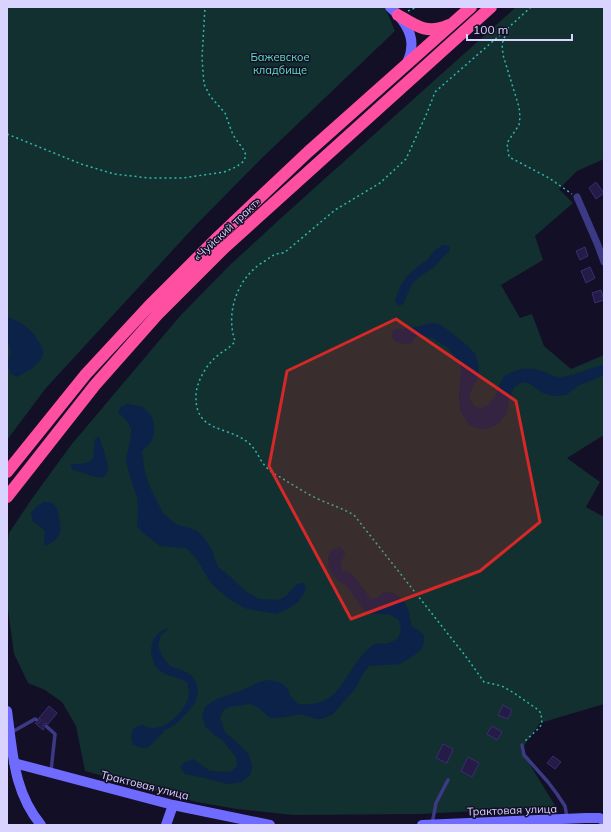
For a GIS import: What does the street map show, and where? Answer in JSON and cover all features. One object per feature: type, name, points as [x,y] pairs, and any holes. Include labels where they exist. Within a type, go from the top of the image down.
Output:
[{"type":"highway","name":"«Чуйский тракт»","points":[[7,472],[86,374],[149,306],[218,237],[303,157],[471,7]]},
{"type":"highway","name":"«Чуйский тракт»","points":[[7,497],[95,385],[157,315],[224,248],[491,7]]},
{"type":"highway","points":[[394,11],[418,27],[429,30],[441,28],[453,23]]},
{"type":"street","points":[[394,11],[408,29],[411,39],[411,50],[406,65]]},
{"type":"street","points":[[577,198],[604,262]]},
{"type":"street","points":[[7,711],[14,763],[19,785],[27,804],[41,825]]},
{"type":"street","name":"Трактовая улица","points":[[14,763],[173,805],[270,825]]},
{"type":"street","points":[[166,825],[173,805]]},
{"type":"street","name":"Трактовая улица","points":[[422,825],[593,818],[604,820]]},
{"type":"lane","points":[[10,733],[35,719],[37,720]]},
{"type":"lane","points":[[46,726],[55,734],[51,773]]},
{"type":"lane","points":[[522,745],[524,755],[548,782],[565,806],[568,819]]},
{"type":"lane","points":[[432,825],[436,803],[448,780]]},
{"type":"path","points":[[7,134],[81,164],[114,174],[149,178],[183,178],[224,172],[236,167],[244,161],[246,155],[233,136],[225,114],[210,96],[204,84],[202,58],[204,7]]},
{"type":"path","points":[[522,745],[538,730],[542,724],[541,713],[502,686],[484,682],[467,658],[354,515],[317,498],[269,470],[261,461],[256,451],[246,440],[214,427],[203,419],[197,409],[196,396],[198,385],[203,373],[215,358],[233,345],[235,341],[232,333],[234,302],[239,288],[247,276],[260,263],[278,253],[284,253],[335,210],[380,182],[406,159],[428,114],[435,92],[531,7]]},
{"type":"path","points":[[508,28],[502,44],[502,55],[520,107],[519,125],[507,143],[509,157],[549,178],[577,198]]},
{"type":"highlighted area","points":[[396,319],[516,401],[540,522],[480,571],[351,619],[269,466],[287,371]]},
{"type":"green space","name":"Бажевское кладбище","points":[[7,7],[385,7],[395,31],[262,158],[194,227],[46,388],[7,440]]},
{"type":"green space","points":[[516,7],[604,7],[604,159],[577,171],[559,189],[573,203],[535,236],[543,260],[501,285],[520,318],[532,314],[544,346],[571,369],[604,355],[604,435],[567,458],[600,482],[586,507],[604,517],[604,704],[540,723],[521,750],[556,807],[420,814],[293,815],[237,809],[196,802],[85,771],[76,726],[62,702],[45,690],[28,683],[14,654],[7,602],[7,548],[9,533],[71,445],[180,316],[230,265],[281,218]]},
{"type":"water","points":[[443,245],[449,246],[450,251],[434,267],[419,277],[412,284],[403,304],[398,306],[395,300],[401,285],[408,275],[427,260],[435,250]]},
{"type":"water","points":[[7,316],[21,323],[31,331],[43,351],[37,364],[17,377],[11,374],[8,367],[8,362],[11,355],[10,346],[7,342]]},
{"type":"water","points":[[431,323],[439,324],[448,330],[468,346],[476,355],[479,367],[478,378],[472,387],[469,398],[474,406],[479,409],[485,407],[493,400],[504,376],[514,371],[534,369],[554,376],[565,377],[604,365],[604,375],[578,386],[566,395],[553,396],[543,393],[530,384],[522,382],[514,387],[509,399],[507,413],[499,423],[491,428],[477,428],[469,425],[460,410],[459,398],[461,369],[457,359],[448,348],[434,339],[422,335],[415,337],[412,343],[405,344],[396,342],[392,337],[393,330],[413,328]]},
{"type":"water","points":[[127,404],[140,406],[145,409],[149,413],[153,422],[153,437],[150,443],[142,451],[145,472],[150,487],[163,513],[177,525],[197,531],[205,539],[212,550],[218,567],[248,593],[259,599],[278,600],[286,596],[297,584],[304,583],[306,589],[297,603],[276,614],[247,609],[232,601],[217,589],[209,580],[196,558],[186,548],[160,546],[142,532],[137,526],[137,497],[126,459],[131,429],[127,421],[118,412],[121,407]]},
{"type":"water","points":[[99,436],[107,461],[108,471],[104,477],[96,477],[73,470],[70,465],[85,463],[93,458],[95,439]]},
{"type":"water","points":[[44,502],[51,502],[56,506],[59,517],[60,532],[57,539],[44,546],[45,532],[40,526],[33,522],[31,513],[36,507]]},
{"type":"water","points":[[340,547],[345,553],[341,563],[342,571],[347,571],[353,575],[371,599],[377,598],[384,592],[394,593],[403,600],[408,609],[412,627],[424,635],[422,649],[400,664],[369,666],[355,689],[332,715],[321,719],[316,719],[301,714],[270,718],[259,708],[250,704],[229,707],[223,711],[220,717],[225,732],[249,755],[252,765],[251,774],[242,782],[227,784],[185,774],[180,767],[185,762],[193,759],[210,771],[230,772],[237,766],[236,757],[222,740],[205,726],[202,716],[205,707],[213,701],[266,680],[283,684],[288,689],[291,697],[298,704],[321,702],[330,697],[336,691],[368,649],[375,644],[389,643],[398,638],[401,630],[399,620],[391,615],[370,613],[363,609],[346,585],[340,582],[333,575],[329,568],[328,557],[331,550]]},
{"type":"water","points":[[169,628],[161,635],[158,647],[170,666],[191,675],[196,682],[198,691],[197,698],[193,706],[175,725],[165,730],[149,747],[142,748],[133,745],[131,735],[133,729],[143,725],[150,728],[157,728],[171,721],[183,709],[189,695],[187,682],[163,673],[157,668],[153,660],[151,647],[154,639],[160,632]]},
{"type":"building","points":[[596,182],[604,193],[596,199],[589,188]]},
{"type":"building","points":[[585,247],[588,256],[580,260],[576,251]]},
{"type":"building","points":[[590,267],[595,278],[586,283],[581,271]]},
{"type":"building","points":[[601,290],[604,300],[595,303],[592,293]]},
{"type":"building","points":[[503,705],[512,710],[508,719],[498,715]]},
{"type":"building","points":[[49,706],[57,713],[48,724],[43,724],[43,730],[35,723],[40,722],[39,718]]},
{"type":"building","points":[[492,726],[502,732],[497,740],[487,734]]},
{"type":"building","points":[[443,744],[453,749],[447,763],[436,758]]},
{"type":"building","points":[[553,756],[561,762],[555,769],[547,763]]},
{"type":"building","points":[[468,757],[479,763],[472,777],[461,771]]}]
